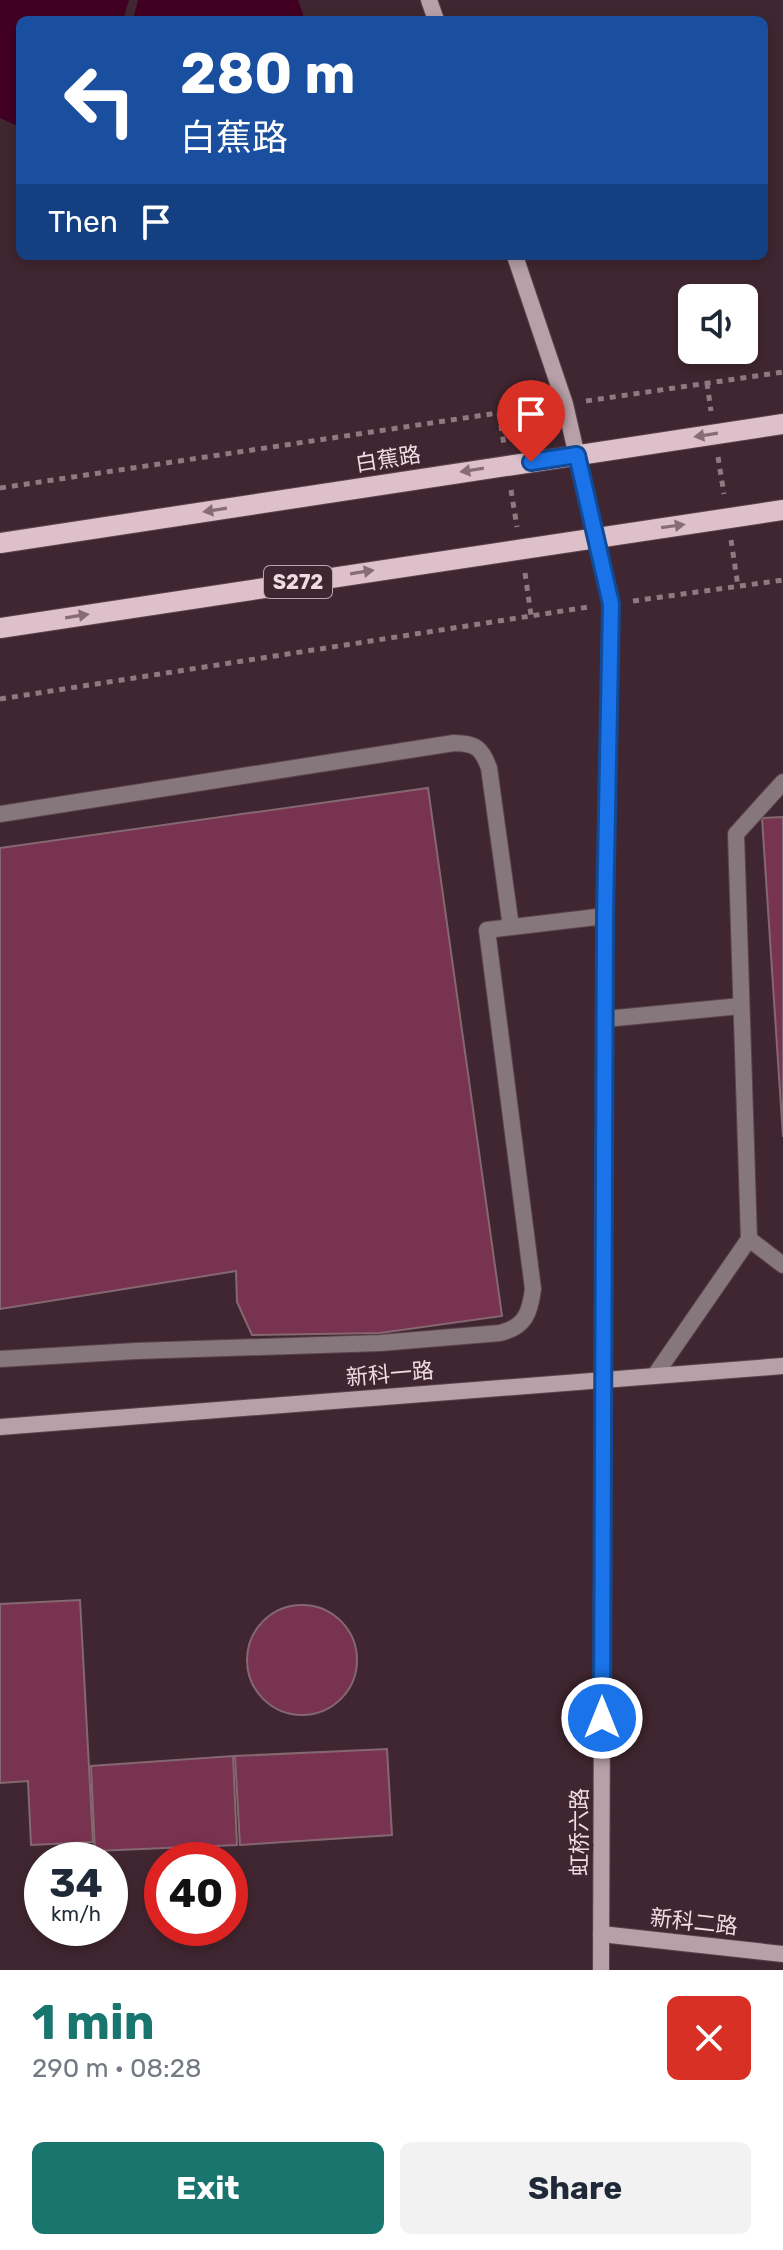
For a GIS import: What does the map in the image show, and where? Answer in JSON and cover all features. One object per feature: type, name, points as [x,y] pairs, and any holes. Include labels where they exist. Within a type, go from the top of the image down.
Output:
[{"type":"main road","name":"白蕉路","points":[[0,543],[783,424]]},
{"type":"main road","name":"S272","points":[[0,628],[783,510]]},
{"type":"street","name":"虹桥六路","points":[[516,260],[565,404],[611,604],[605,916],[601,1970]]},
{"type":"street","name":"新科一路","points":[[0,1427],[783,1366]]},
{"type":"street","name":"新科二路","points":[[601,1934],[783,1954]]},
{"type":"lane","points":[[0,814],[465,743],[485,756],[489,768],[511,927]]},
{"type":"lane","points":[[655,1375],[749,1239],[736,834],[783,782]]},
{"type":"lane","points":[[0,1359],[380,1343],[514,1330],[525,1318],[533,1289],[487,930],[605,916]]},
{"type":"lane","points":[[605,1019],[741,1006]]},
{"type":"lane","points":[[749,1239],[783,1265]]},
{"type":"path","points":[[0,488],[783,372]]},
{"type":"path","points":[[707,383],[738,586]]},
{"type":"path","points":[[499,413],[531,615]]},
{"type":"path","points":[[0,699],[531,615],[783,580]]},
{"type":"shaded area","points":[[0,0],[129,0],[124,16],[16,16],[16,125],[0,118]]},
{"type":"shaded area","points":[[138,0],[298,0],[304,16],[134,16]]},
{"type":"building","points":[[428,788],[502,1316],[380,1333],[252,1335],[237,1302],[236,1271],[0,1309],[0,848]]},
{"type":"building","points":[[783,817],[783,1137],[762,818]]},
{"type":"building","points":[[80,1600],[93,1842],[31,1842],[28,1781],[0,1783],[0,1604]]},
{"type":"building","points":[[302,1605],[323,1610],[341,1621],[352,1639],[357,1660],[352,1681],[341,1699],[323,1710],[302,1715],[281,1710],[263,1699],[252,1681],[247,1660],[252,1639],[263,1621],[281,1610]]},
{"type":"building","points":[[387,1749],[392,1835],[248,1844],[240,1842],[235,1756]]},
{"type":"building","points":[[233,1756],[237,1842],[144,1842],[144,1849],[128,1850],[128,1842],[95,1842],[91,1766]]},
{"type":"route","points":[[531,462],[577,455],[611,604],[605,916],[602,1718]]}]
